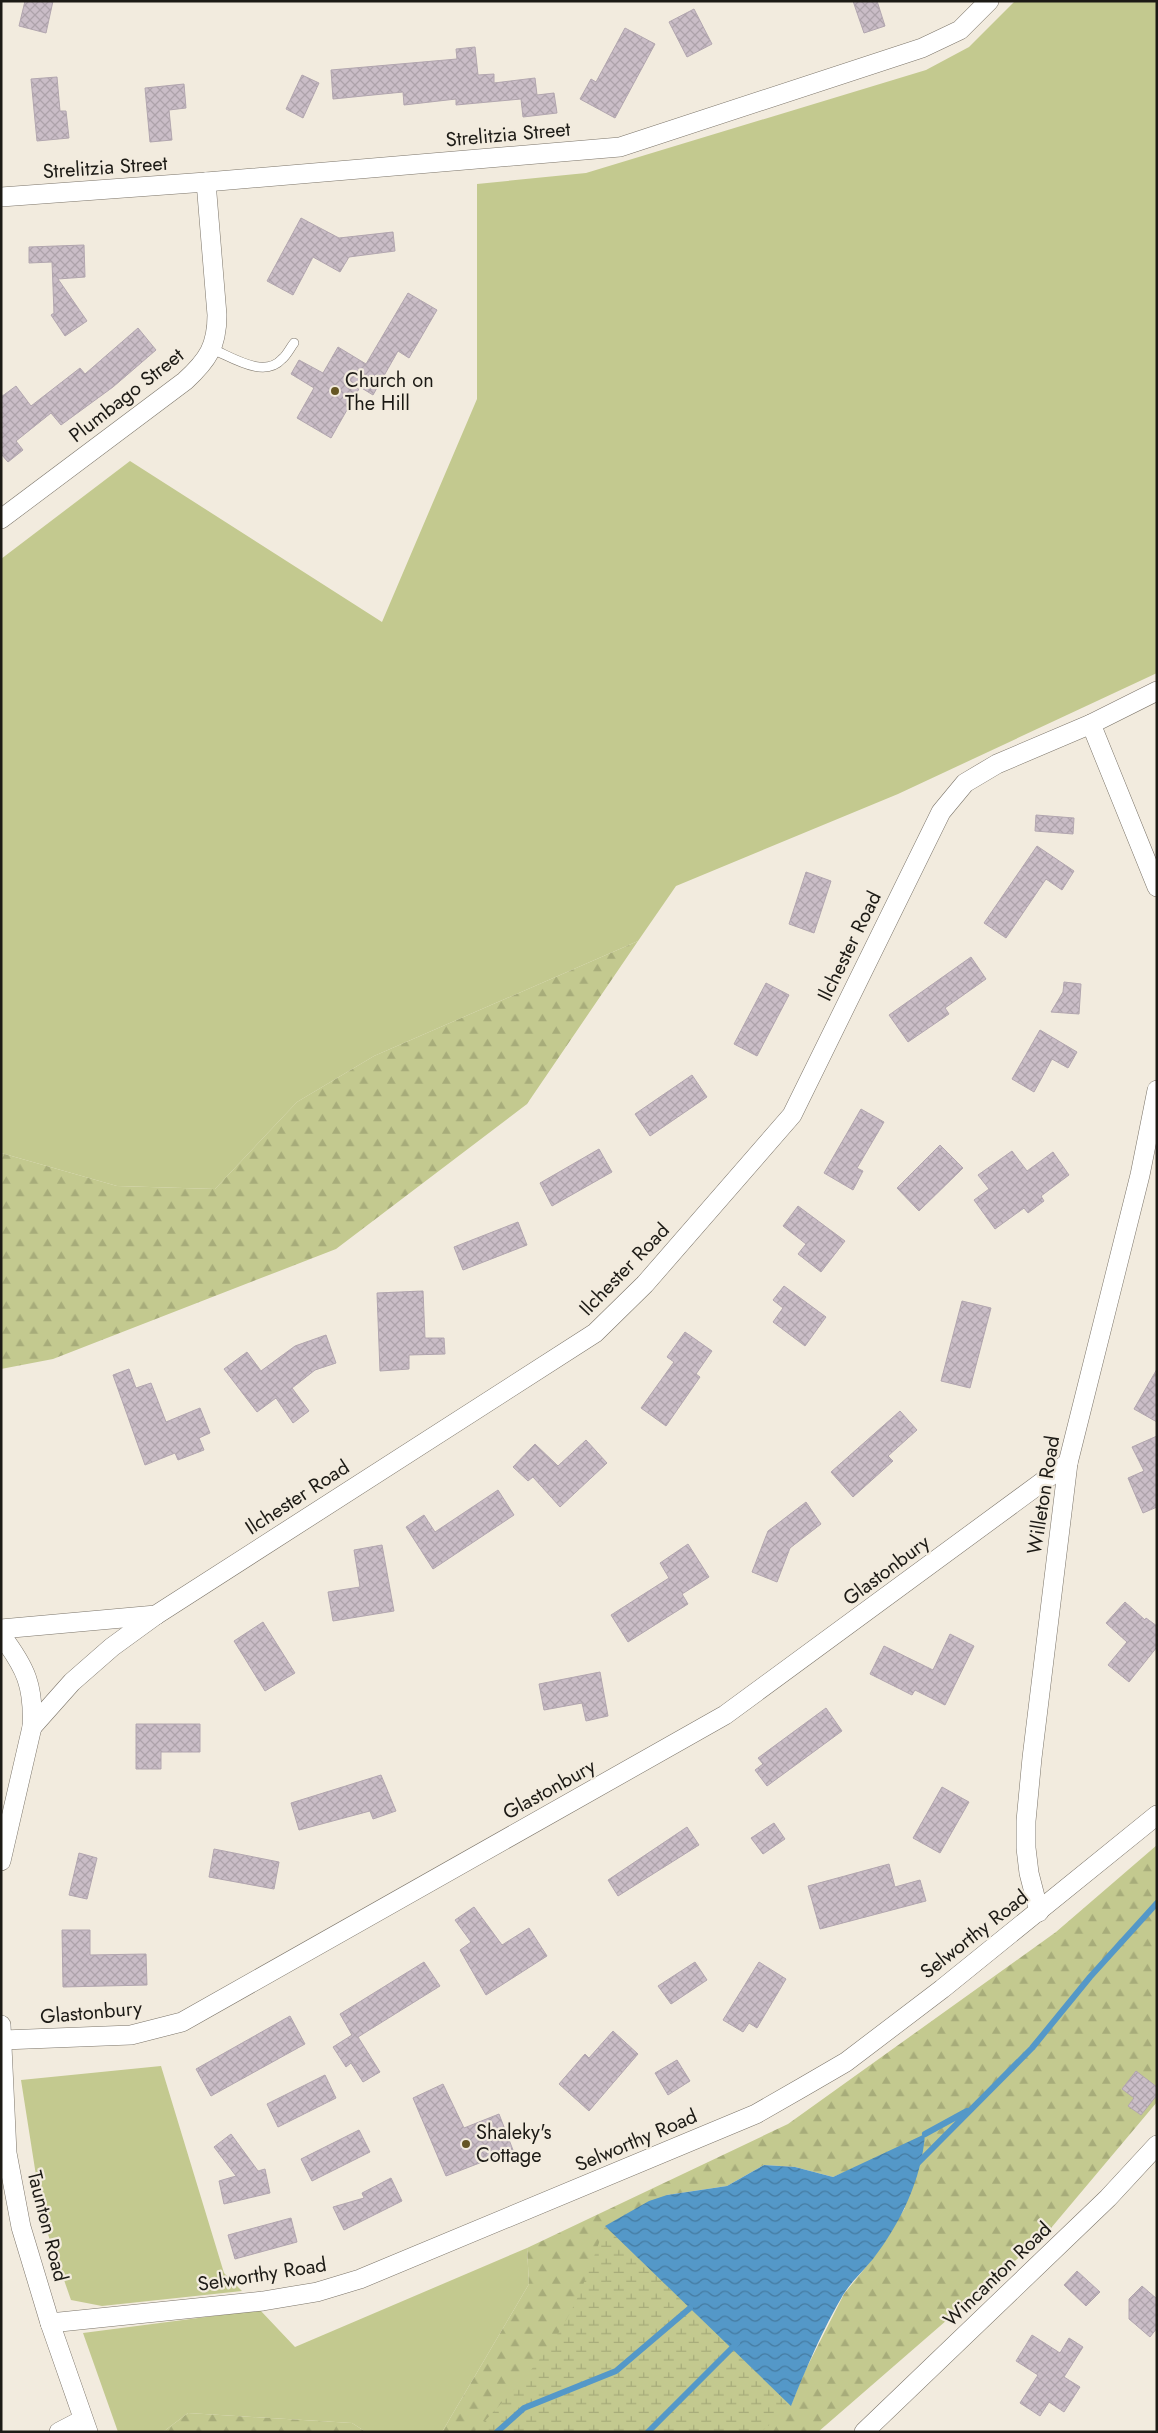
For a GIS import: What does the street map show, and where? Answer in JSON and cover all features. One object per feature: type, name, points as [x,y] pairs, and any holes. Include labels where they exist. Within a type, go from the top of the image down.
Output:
[{"type":"street","name":"Strelitzia Street","points":[[1,197],[206,182],[620,147],[922,48],[960,30],[989,1]]},
{"type":"street","name":"Plumbago Street","points":[[1,519],[185,381],[200,368],[212,349],[217,332],[217,315],[206,182]]},
{"type":"street","points":[[1157,691],[1091,724],[1157,887]]},
{"type":"street","name":"Ilchester Road","points":[[1,1629],[156,1615],[594,1333],[645,1284],[792,1115],[941,812],[965,783],[997,764],[1091,724]]},
{"type":"street","name":"Willeton Road","points":[[1039,1912],[1029,1873],[1026,1848],[1026,1821],[1068,1463],[1140,1175],[1157,1090]]},
{"type":"street","name":"Glastonbury","points":[[2,2032],[131,2035],[182,2022],[725,1715],[1068,1463]]},
{"type":"street","points":[[32,1727],[72,1682],[112,1648],[156,1615]]},
{"type":"street","points":[[1,1635],[24,1666],[31,1685],[32,1727],[1,1861]]},
{"type":"street","name":"Selworthy Road","points":[[50,2323],[263,2301],[317,2292],[378,2272],[756,2114],[846,2062],[1039,1912],[1157,1815]]},
{"type":"street","name":"Taunton Road","points":[[2,2032],[4,2154],[21,2227],[50,2323],[85,2426]]},
{"type":"street","name":"Wincanton Road","points":[[864,2432],[1153,2157]]},
{"type":"street","points":[[59,2432],[85,2426]]},
{"type":"lane","points":[[212,349],[258,368],[274,365],[282,360],[294,343]]},
{"type":"green space","points":[[1015,1],[1157,1],[1157,673],[898,794],[676,886],[638,941],[374,1056],[297,1102],[215,1189],[117,1186],[1,1153],[1,559],[130,461],[382,622],[477,399],[477,184],[586,173],[926,70],[969,47]]},
{"type":"green space","points":[[638,941],[527,1104],[336,1249],[53,1359],[1,1369],[1,1153],[117,1186],[215,1189],[297,1102],[374,1056]]},
{"type":"green space","points":[[1157,1845],[1157,2102],[1046,2234],[818,2432],[442,2432],[529,2284],[527,2248],[788,2124],[1056,1932]],"holes":[[[764,2165],[795,2167],[833,2177],[859,2166],[905,2208],[874,2257],[844,2294],[804,2373],[791,2405],[667,2195],[727,2186]]]},
{"type":"green space","points":[[161,2066],[224,2273],[242,2291],[102,2306],[71,2300],[43,2220],[21,2080]]},
{"type":"green space","points":[[605,2226],[791,2406],[761,2432],[474,2432],[531,2370],[561,2329],[580,2292]]},
{"type":"green space","points":[[527,2248],[529,2284],[442,2432],[366,2432],[352,2423],[188,2413],[163,2432],[118,2432],[83,2333],[260,2310],[295,2347]]},
{"type":"green space","points":[[188,2413],[352,2423],[366,2432],[163,2432]]},
{"type":"water","points":[[925,2134],[919,2168],[901,2216],[873,2259],[843,2295],[815,2349],[791,2406],[605,2226],[649,2201],[667,2195],[727,2186],[764,2165],[795,2167],[833,2177]]},
{"type":"building","points":[[25,1],[53,1],[46,33],[19,26]]},
{"type":"building","points":[[853,1],[877,1],[885,26],[864,33]]},
{"type":"building","points":[[694,9],[712,44],[687,57],[669,22]]},
{"type":"building","points":[[625,28],[655,44],[615,118],[580,99],[591,79],[596,82]]},
{"type":"building","points":[[475,47],[478,75],[494,74],[494,83],[535,78],[537,95],[554,93],[557,113],[523,117],[521,99],[456,105],[456,99],[404,105],[403,92],[333,99],[331,70],[457,59],[456,49]]},
{"type":"building","points":[[302,75],[319,83],[303,118],[286,109]]},
{"type":"building","points":[[57,77],[60,111],[66,111],[69,138],[37,141],[31,79]]},
{"type":"building","points":[[184,84],[186,108],[169,110],[172,140],[150,142],[145,88]]},
{"type":"building","points":[[301,218],[339,238],[393,232],[395,251],[349,257],[340,272],[313,257],[293,295],[267,281]]},
{"type":"building","points":[[84,245],[85,277],[58,279],[87,321],[65,336],[51,315],[54,313],[52,262],[29,263],[29,247]]},
{"type":"building","name":"Church on The Hill","points":[[408,293],[437,310],[409,358],[398,351],[373,395],[360,387],[331,438],[297,418],[314,388],[291,374],[299,360],[323,373],[338,347],[366,364]]},
{"type":"building","points":[[138,328],[156,350],[113,387],[61,425],[51,413],[16,441],[23,450],[8,462],[1,454],[1,397],[16,386],[31,406],[80,368],[85,374]]},
{"type":"building","points":[[1036,815],[1074,818],[1073,834],[1035,831]]},
{"type":"building","points":[[1037,846],[1074,871],[1062,890],[1046,879],[1006,938],[984,923]]},
{"type":"building","points":[[806,872],[831,881],[814,933],[789,924]]},
{"type":"building","points":[[971,957],[986,979],[945,1008],[949,1014],[908,1042],[889,1015]]},
{"type":"building","points":[[1064,982],[1081,984],[1079,1014],[1051,1012],[1063,992]]},
{"type":"building","points":[[766,983],[789,995],[757,1056],[734,1044]]},
{"type":"building","points":[[1040,1030],[1077,1052],[1068,1068],[1052,1059],[1034,1092],[1012,1079]]},
{"type":"building","points":[[692,1075],[707,1097],[650,1136],[635,1114]]},
{"type":"building","points":[[861,1109],[884,1122],[857,1168],[863,1171],[853,1190],[824,1173]]},
{"type":"building","points":[[940,1145],[963,1168],[919,1211],[897,1188]]},
{"type":"building","points":[[599,1149],[612,1172],[552,1206],[540,1183]]},
{"type":"building","points":[[1012,1151],[1027,1171],[1053,1152],[1069,1175],[1041,1196],[1044,1201],[1028,1213],[1024,1208],[995,1229],[974,1200],[989,1189],[978,1175]]},
{"type":"building","points":[[798,1206],[845,1241],[821,1272],[798,1254],[806,1244],[783,1226]]},
{"type":"building","points":[[518,1222],[527,1245],[463,1270],[454,1247]]},
{"type":"building","points":[[784,1286],[826,1317],[805,1346],[773,1322],[783,1308],[773,1300]]},
{"type":"building","points":[[423,1291],[425,1338],[444,1338],[445,1354],[409,1355],[409,1369],[380,1371],[377,1293]]},
{"type":"building","points":[[962,1301],[991,1308],[970,1388],[941,1381]]},
{"type":"building","points":[[685,1332],[712,1351],[696,1374],[700,1377],[666,1426],[641,1408],[674,1362],[667,1357]]},
{"type":"building","points":[[326,1335],[336,1363],[315,1370],[292,1388],[309,1411],[293,1423],[276,1398],[257,1412],[224,1369],[247,1352],[261,1371],[295,1346]]},
{"type":"building","points":[[129,1369],[136,1388],[151,1383],[166,1422],[200,1408],[210,1433],[199,1438],[204,1450],[178,1460],[175,1453],[145,1465],[113,1375]]},
{"type":"building","points":[[1157,1369],[1157,1422],[1134,1409]]},
{"type":"building","points":[[900,1411],[917,1430],[888,1456],[893,1461],[853,1497],[831,1472]]},
{"type":"building","points":[[1157,1436],[1157,1507],[1143,1513],[1128,1478],[1144,1471],[1132,1447]]},
{"type":"building","points":[[586,1440],[607,1463],[560,1507],[533,1477],[528,1481],[513,1467],[535,1444],[558,1466]]},
{"type":"building","points":[[498,1490],[514,1515],[433,1569],[406,1527],[424,1515],[435,1532]]},
{"type":"building","points":[[806,1502],[821,1524],[790,1548],[777,1582],[752,1572],[768,1531]]},
{"type":"building","points":[[688,1544],[709,1577],[682,1594],[688,1604],[628,1642],[611,1615],[669,1578],[660,1563]]},
{"type":"building","points":[[382,1545],[394,1611],[333,1621],[328,1592],[360,1587],[354,1550]]},
{"type":"building","points":[[1125,1602],[1145,1620],[1146,1618],[1157,1626],[1157,1647],[1129,1682],[1108,1665],[1127,1642],[1106,1623]]},
{"type":"building","points":[[263,1622],[295,1673],[265,1691],[234,1641]]},
{"type":"building","points":[[950,1634],[974,1646],[945,1705],[915,1690],[912,1695],[870,1674],[884,1646],[933,1670]]},
{"type":"building","points":[[600,1672],[608,1716],[586,1721],[582,1703],[544,1710],[539,1684]]},
{"type":"building","points":[[826,1708],[842,1731],[767,1786],[755,1770],[763,1764],[758,1758]]},
{"type":"building","points":[[136,1724],[200,1724],[200,1752],[161,1752],[161,1769],[136,1769]]},
{"type":"building","points":[[381,1775],[396,1811],[373,1819],[370,1811],[299,1830],[291,1803]]},
{"type":"building","points":[[942,1787],[969,1802],[940,1853],[913,1838]]},
{"type":"building","points":[[774,1823],[785,1839],[763,1854],[751,1838]]},
{"type":"building","points":[[687,1827],[699,1845],[618,1896],[608,1880]]},
{"type":"building","points":[[214,1849],[279,1862],[274,1889],[209,1877]]},
{"type":"building","points":[[79,1853],[97,1858],[87,1899],[69,1895]]},
{"type":"building","points":[[889,1864],[895,1887],[920,1880],[926,1901],[820,1929],[808,1886]]},
{"type":"building","points":[[474,1907],[502,1945],[529,1928],[547,1956],[486,1995],[460,1950],[471,1942],[455,1920]]},
{"type":"building","points":[[62,1930],[90,1930],[90,1955],[146,1954],[147,1985],[63,1987]]},
{"type":"building","points":[[424,1962],[440,1986],[358,2037],[380,2072],[363,2082],[351,2063],[346,2067],[333,2047],[352,2035],[340,2014]]},
{"type":"building","points":[[695,1962],[707,1980],[671,2004],[658,1986]]},
{"type":"building","points":[[759,1962],[786,1979],[757,2028],[749,2023],[743,2032],[723,2020]]},
{"type":"building","points":[[290,2016],[305,2044],[211,2096],[196,2069]]},
{"type":"building","points":[[613,2031],[638,2054],[589,2111],[559,2084],[585,2054],[589,2058]]},
{"type":"building","points":[[677,2060],[690,2081],[668,2095],[655,2073]]},
{"type":"building","points":[[1136,2071],[1157,2087],[1157,2095],[1141,2115],[1128,2106],[1134,2098],[1122,2089]]},
{"type":"building","points":[[325,2075],[336,2098],[278,2127],[267,2104]]},
{"type":"building","points":[[443,2084],[464,2128],[499,2114],[513,2150],[446,2176],[413,2098]]},
{"type":"building","points":[[359,2130],[370,2152],[312,2181],[301,2159]]},
{"type":"building","points":[[231,2134],[258,2171],[265,2169],[270,2193],[224,2204],[219,2181],[236,2176],[214,2147]]},
{"type":"building","points":[[391,2178],[402,2201],[344,2230],[333,2207],[364,2198],[362,2193]]},
{"type":"building","points":[[291,2218],[297,2242],[235,2259],[228,2235]]},
{"type":"building","points":[[1077,2271],[1100,2292],[1086,2306],[1064,2285]]},
{"type":"building","points":[[1142,2286],[1157,2299],[1157,2328],[1150,2337],[1129,2319],[1129,2299]]},
{"type":"building","points":[[1032,2335],[1060,2353],[1069,2338],[1083,2347],[1064,2377],[1080,2387],[1064,2412],[1049,2402],[1040,2416],[1020,2403],[1038,2375],[1016,2361]]},
{"type":"waterway","points":[[918,2163],[1032,2048],[1090,1977],[1157,1903]]},
{"type":"waterway","points":[[925,2134],[967,2111]]},
{"type":"waterway","points":[[497,2432],[524,2408],[616,2371],[690,2308]]},
{"type":"waterway","points":[[648,2432],[737,2343]]},
{"type":"place","name":"Church on The Hill","points":[[335,391]]},
{"type":"place","name":"Shaleky's Cottage","points":[[466,2144]]}]
